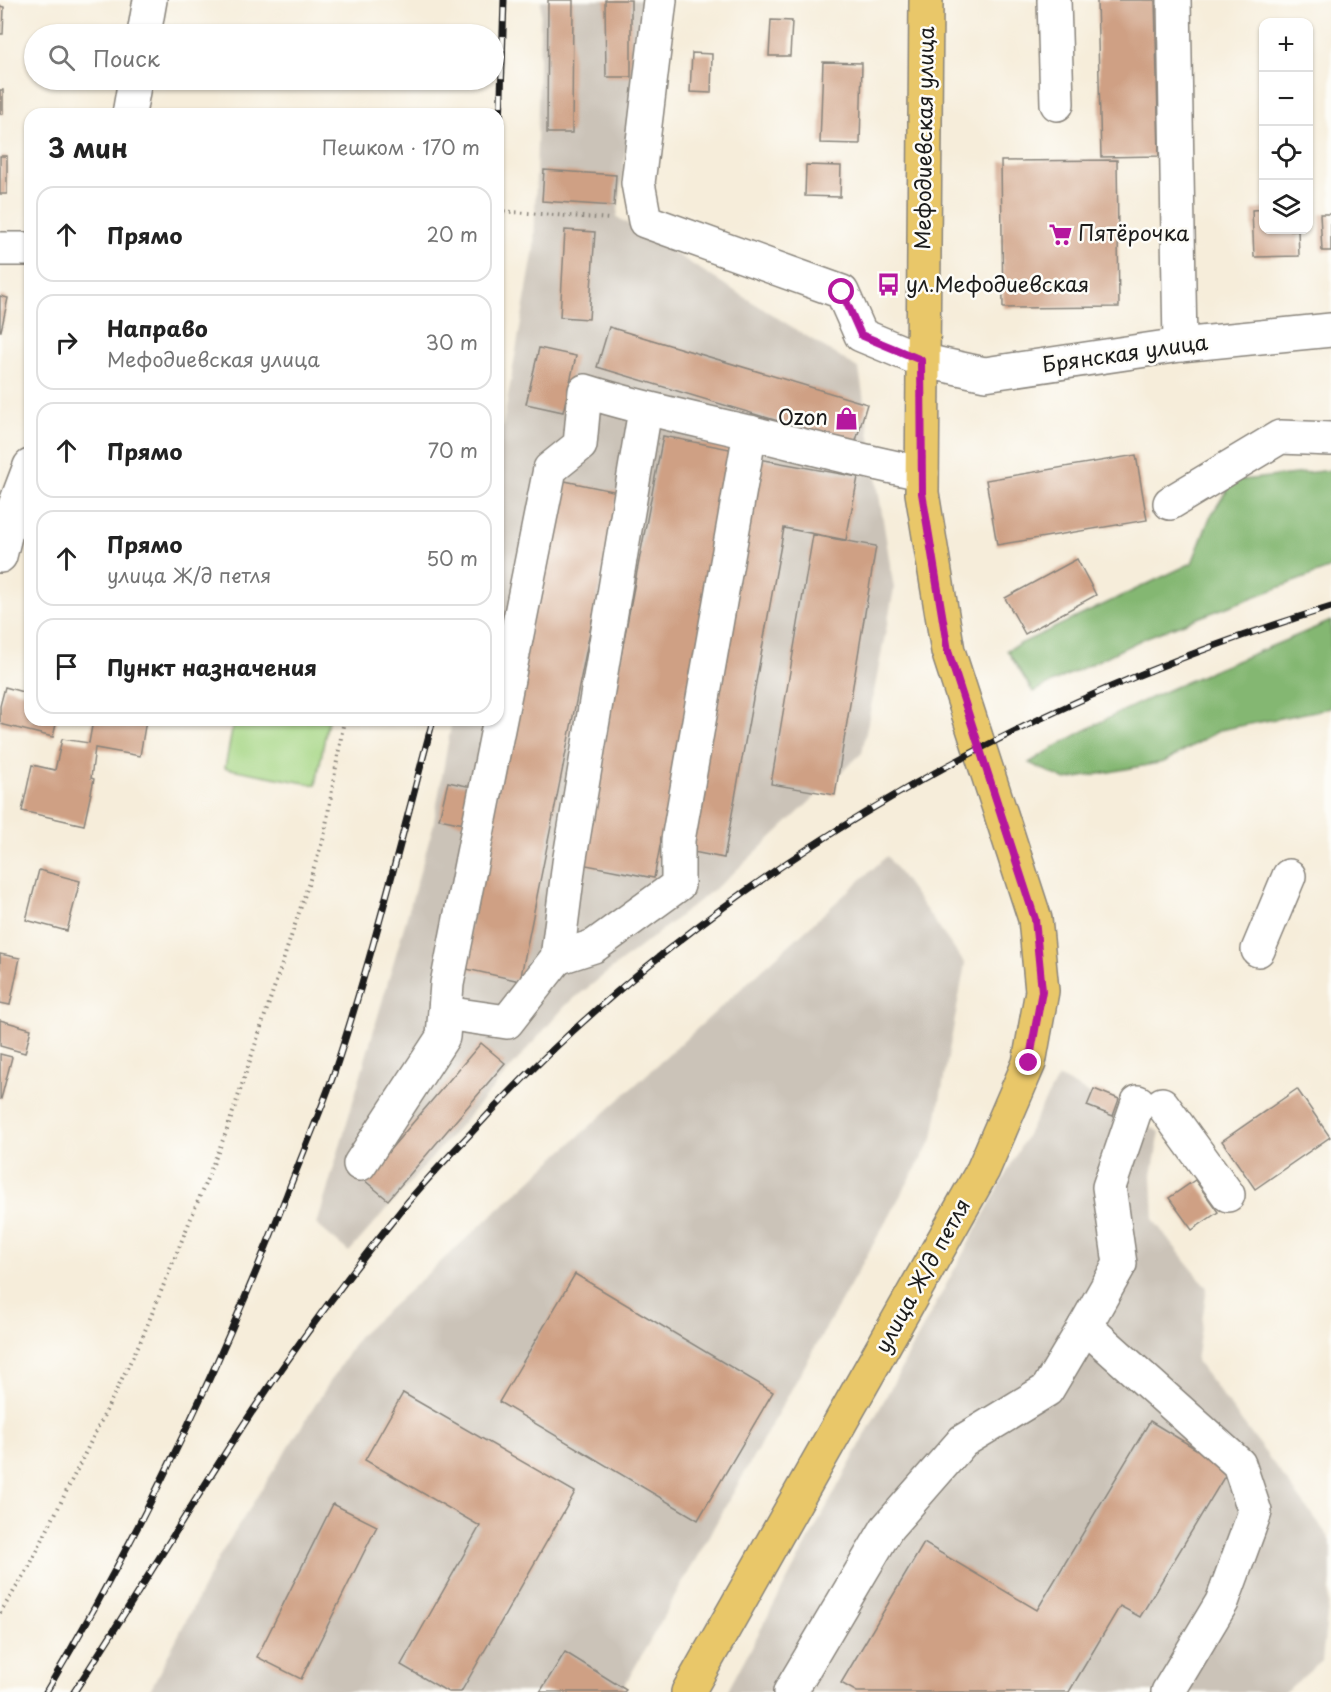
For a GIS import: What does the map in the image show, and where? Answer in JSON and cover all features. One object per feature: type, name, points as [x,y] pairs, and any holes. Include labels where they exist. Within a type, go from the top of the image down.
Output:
[{"type":"main road","name":"Мефодиевская улица","points":[[922,483],[921,360],[926,0]]},
{"type":"main road","name":"улица Ж/д петля","points":[[688,1692],[983,1170],[1029,1063],[1042,991],[1040,945],[1035,919],[948,651],[922,483]]},
{"type":"street","points":[[146,24],[150,0]]},
{"type":"street","points":[[645,221],[638,183],[660,0]]},
{"type":"street","points":[[1054,0],[1057,104]]},
{"type":"street","points":[[1174,0],[1180,345]]},
{"type":"street","points":[[130,108],[133,90]]},
{"type":"street","name":"Брянская улица","points":[[645,221],[842,292],[861,335],[921,360],[985,374],[1180,345],[1331,330]]},
{"type":"street","points":[[0,249],[24,249]]},
{"type":"street","points":[[504,699],[550,469],[580,445],[585,391],[645,410],[750,432],[848,459],[922,483]]},
{"type":"street","points":[[445,1013],[507,1022],[557,958],[568,863],[645,410]]},
{"type":"street","points":[[557,958],[594,946],[678,885],[678,840],[750,432]]},
{"type":"street","points":[[1170,503],[1280,436],[1331,439]]},
{"type":"street","points":[[0,556],[8,524],[24,482]]},
{"type":"street","points":[[360,1164],[443,1037],[447,984],[499,726]]},
{"type":"street","points":[[1258,950],[1288,876]]},
{"type":"street","points":[[790,1692],[887,1528],[963,1442],[1047,1390],[1120,1264],[1109,1187],[1150,1103],[1228,1195]]},
{"type":"street","points":[[1085,1326],[1239,1464],[1255,1512],[1222,1602],[1168,1692]]},
{"type":"path","points":[[504,210],[645,221]]},
{"type":"path","points":[[0,1613],[28,1569],[142,1338],[227,1130],[324,837],[343,726]]},
{"type":"shaded area","points":[[541,0],[647,0],[617,217],[859,369],[894,589],[862,753],[727,879],[567,1004],[349,1252],[317,1225],[433,827],[451,726],[504,726],[504,419],[534,249]]},
{"type":"shaded area","points":[[887,856],[965,964],[933,1138],[621,1692],[149,1692],[220,1555],[359,1336]]},
{"type":"shaded area","points":[[1058,1077],[1160,1132],[1152,1175],[1154,1221],[1207,1288],[1196,1361],[1331,1540],[1331,1580],[1322,1661],[1285,1692],[727,1692]]},
{"type":"green space","points":[[1331,470],[1331,568],[1147,637],[1033,692],[1007,650],[1192,563],[1210,517],[1233,481]]},
{"type":"green space","points":[[1331,621],[1331,708],[1220,730],[1164,762],[1066,780],[1029,763],[1065,741],[1139,703]]},
{"type":"green space","points":[[233,726],[327,726],[316,785],[225,768]]},
{"type":"building","points":[[548,0],[573,0],[572,133],[547,133]]},
{"type":"building","points":[[605,0],[631,0],[631,77],[606,77]]},
{"type":"building","points":[[1097,0],[1155,0],[1159,156],[1101,157]]},
{"type":"building","points":[[0,6],[4,7],[3,34],[0,34]]},
{"type":"building","points":[[771,20],[792,21],[790,56],[769,56]]},
{"type":"building","points":[[692,53],[712,54],[711,93],[690,92]]},
{"type":"building","points":[[823,62],[862,63],[860,144],[820,143]]},
{"type":"building","points":[[0,90],[3,90],[3,114],[0,114]]},
{"type":"building","points":[[0,156],[7,156],[7,194],[0,194]]},
{"type":"building","name":"Пятёрочка","points":[[1117,160],[1119,307],[1003,308],[1001,161]]},
{"type":"building","points":[[806,165],[841,166],[840,197],[805,196]]},
{"type":"building","points":[[544,170],[616,175],[614,206],[542,201]]},
{"type":"building","points":[[1259,209],[1259,234],[1298,234],[1299,256],[1254,257],[1252,210]]},
{"type":"building","points":[[1320,214],[1331,214],[1331,251],[1322,251]]},
{"type":"building","points":[[565,230],[595,232],[589,319],[560,317]]},
{"type":"building","points":[[0,296],[8,298],[1,331],[0,331]]},
{"type":"building","points":[[609,327],[867,404],[855,444],[597,367]]},
{"type":"building","points":[[539,348],[576,356],[563,412],[526,404]]},
{"type":"building","points":[[663,436],[735,450],[654,878],[581,864]]},
{"type":"building","points":[[1136,455],[1147,520],[997,545],[986,480]]},
{"type":"building","points":[[759,459],[858,477],[846,540],[784,528],[724,858],[688,851]]},
{"type":"building","points":[[560,480],[618,492],[520,981],[462,968]]},
{"type":"building","points":[[813,535],[876,546],[835,795],[771,784]]},
{"type":"building","points":[[1077,559],[1096,595],[1025,634],[1005,598]]},
{"type":"building","points":[[5,687],[24,692],[24,726],[56,726],[53,737],[0,724],[0,706]]},
{"type":"building","points":[[92,726],[145,726],[140,756],[95,748],[91,778],[94,779],[84,825],[22,811],[32,765],[55,770],[62,739],[89,743]]},
{"type":"building","points":[[448,782],[472,787],[464,824],[439,819]]},
{"type":"building","points":[[39,870],[80,881],[67,931],[26,920]]},
{"type":"building","points":[[0,954],[20,958],[10,1005],[0,1003]]},
{"type":"building","points":[[0,1020],[31,1029],[25,1053],[0,1046]]},
{"type":"building","points":[[481,1043],[505,1063],[388,1200],[364,1180]]},
{"type":"building","points":[[0,1054],[12,1057],[1,1099],[0,1099]]},
{"type":"building","points":[[1094,1089],[1119,1099],[1113,1116],[1087,1106]]},
{"type":"building","points":[[1297,1089],[1330,1137],[1255,1189],[1222,1141]]},
{"type":"building","points":[[1195,1180],[1218,1212],[1192,1230],[1169,1198]]},
{"type":"building","points":[[575,1274],[773,1392],[698,1520],[499,1402]]},
{"type":"building","points":[[403,1393],[575,1492],[461,1692],[448,1692],[401,1665],[480,1526],[365,1460]]},
{"type":"building","points":[[1150,1421],[1229,1469],[1140,1617],[1120,1606],[1069,1692],[857,1692],[841,1683],[924,1543],[1037,1610]]},
{"type":"building","points":[[333,1504],[377,1526],[301,1679],[257,1657]]},
{"type":"building","points":[[565,1652],[626,1690],[624,1692],[540,1692]]},
{"type":"railway","points":[[503,24],[504,0]]},
{"type":"railway","points":[[501,90],[501,108]]},
{"type":"railway","points":[[74,1692],[222,1457],[282,1367],[385,1230],[446,1159],[561,1042],[657,959],[758,882],[865,813],[977,750],[1092,695],[1210,647],[1331,607]]},
{"type":"railway","points":[[46,1692],[114,1571],[177,1448],[261,1259],[333,1076],[361,988],[431,726]]},
{"type":"place","name":"Пятёрочка","points":[[1060,234]]},
{"type":"place","name":"ул.Мефодиевская","points":[[888,285]]},
{"type":"place","name":"Ozon","points":[[846,418]]},
{"type":"route","points":[[842,292],[861,335],[921,360],[922,493],[948,651],[1035,919],[1040,945],[1042,991],[1029,1063]]}]
